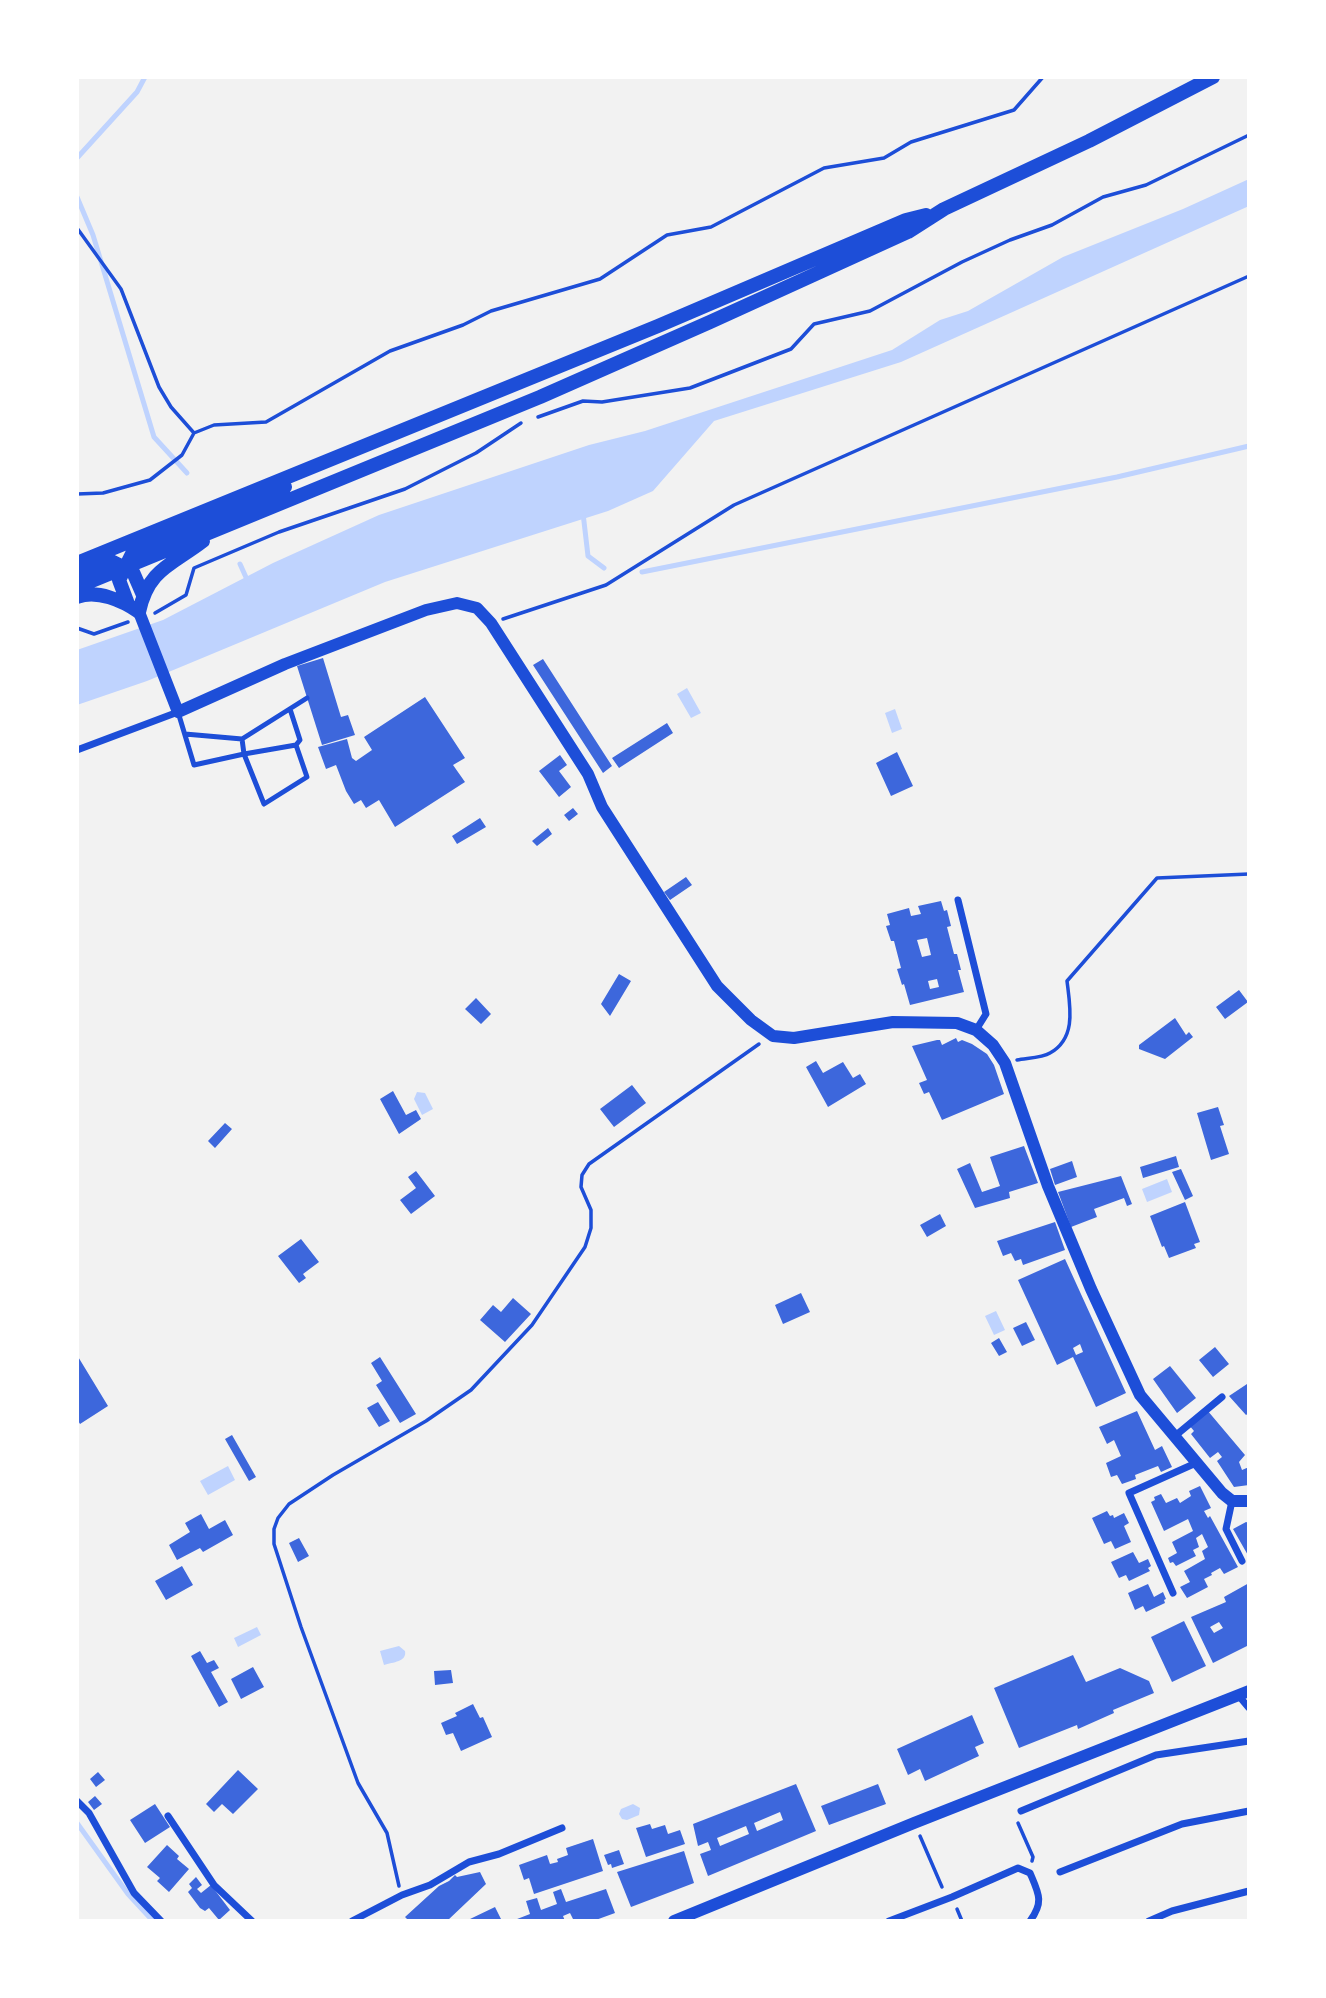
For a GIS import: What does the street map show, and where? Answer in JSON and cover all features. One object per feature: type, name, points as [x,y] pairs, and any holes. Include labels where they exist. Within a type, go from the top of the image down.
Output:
[{"type":"main road","points":[[77,587],[540,397],[698,327],[908,232],[944,209],[1089,141],[1213,77]]},
{"type":"main road","points":[[77,563],[658,326],[906,220],[944,209]]},
{"type":"main road","points":[[136,613],[119,580],[133,552],[283,488],[314,465]]},
{"type":"main road","points":[[136,613],[156,574],[219,529]]},
{"type":"main road","points":[[77,573],[109,560],[134,572],[143,595]]},
{"type":"main road","points":[[77,597],[97,594],[136,613]]},
{"type":"street","points":[[77,750],[178,712],[426,610],[457,603],[477,608],[491,623],[587,774],[602,807],[716,986],[751,1020],[773,1036],[794,1038],[893,1022],[957,1023],[976,1030],[993,1045],[1005,1063],[1048,1186],[1091,1289],[1140,1395],[1196,1463],[1232,1501],[1249,1501]]},
{"type":"street","points":[[136,613],[178,712]]},
{"type":"street","points":[[958,900],[986,1014],[976,1030]]},
{"type":"street","points":[[1175,1436],[1222,1397]]},
{"type":"street","points":[[1173,1593],[1129,1493],[1196,1463]]},
{"type":"street","points":[[1232,1501],[1226,1529],[1242,1561]]},
{"type":"street","points":[[674,1921],[1243,1693],[1249,1708]]},
{"type":"street","points":[[1018,1814],[1156,1755],[1249,1741]]},
{"type":"street","points":[[77,1801],[89,1813],[134,1893],[161,1921]]},
{"type":"street","points":[[1060,1872],[1182,1824],[1249,1811]]},
{"type":"street","points":[[168,1816],[214,1885],[252,1921]]},
{"type":"street","points":[[352,1921],[402,1895],[430,1885],[469,1862],[499,1854],[562,1828]]},
{"type":"street","points":[[889,1921],[1018,1868],[1030,1873],[1038,1892],[1039,1908],[1030,1921]]},
{"type":"street","points":[[1149,1921],[1172,1911],[1249,1891]]},
{"type":"lane","points":[[185,734],[242,739],[307,698]]},
{"type":"lane","points":[[178,712],[194,765],[296,745],[300,740],[290,709]]},
{"type":"lane","points":[[242,739],[244,754],[264,804],[307,777],[296,745]]},
{"type":"path","points":[[77,494],[103,493],[150,480],[182,454],[194,433],[214,425],[266,422],[390,351],[491,312],[600,279],[667,235],[711,227],[824,168],[884,158],[911,142],[1014,110],[1043,77]]},
{"type":"path","points":[[535,418],[583,401],[602,402],[690,388],[792,349],[814,324],[870,311],[962,262],[1052,225],[1103,197],[1146,185],[1249,135]]},
{"type":"path","points":[[77,228],[121,289],[159,387],[171,407],[194,433]]},
{"type":"path","points":[[491,623],[606,585],[734,505],[1249,276]]},
{"type":"path","points":[[77,628],[94,634],[136,613],[159,612],[186,595],[194,568],[279,533],[405,489],[476,453],[525,421]]},
{"type":"path","points":[[1005,1063],[1049,1054],[1063,1043],[1071,1020],[1067,981],[1157,878],[1249,874]]},
{"type":"path","points":[[402,1895],[387,1833],[358,1783],[301,1627],[274,1544],[274,1529],[278,1518],[289,1504],[311,1489],[426,1421],[471,1390],[532,1325],[586,1247],[591,1228],[591,1210],[581,1187],[582,1175],[589,1164],[773,1036]]},
{"type":"path","points":[[1018,1814],[1033,1857]]},
{"type":"path","points":[[914,1823],[947,1899]]},
{"type":"water","points":[[1249,179],[1249,206],[901,362],[714,421],[653,491],[608,511],[385,582],[147,681],[77,705],[77,650],[163,620],[273,563],[379,515],[589,445],[645,431],[892,350],[940,320],[968,311],[1063,257],[1183,209]]},
{"type":"water","points":[[687,688],[701,713],[691,718],[677,694]]},
{"type":"water","points":[[895,709],[902,729],[892,733],[885,713]]},
{"type":"water","points":[[417,1092],[425,1093],[433,1109],[422,1115],[414,1099]]},
{"type":"water","points":[[1167,1179],[1172,1192],[1147,1202],[1142,1189]]},
{"type":"water","points":[[996,1311],[1005,1330],[994,1335],[985,1316]]},
{"type":"water","points":[[228,1466],[235,1480],[208,1495],[200,1481]]},
{"type":"water","points":[[257,1627],[261,1635],[238,1647],[234,1638]]},
{"type":"water","points":[[399,1646],[405,1651],[404,1657],[384,1665],[380,1651]]},
{"type":"water","points":[[633,1804],[640,1808],[639,1815],[627,1820],[622,1819],[619,1814],[621,1809]]},
{"type":"building","points":[[323,658],[341,717],[348,715],[355,735],[322,745],[297,666]]},
{"type":"building","points":[[543,659],[612,766],[603,773],[533,665]]},
{"type":"building","points":[[425,697],[465,758],[453,765],[465,782],[395,827],[379,800],[366,808],[361,800],[354,804],[336,765],[326,769],[318,747],[347,739],[352,758],[356,761],[372,750],[364,737]]},
{"type":"building","points":[[667,723],[673,733],[619,768],[612,758]]},
{"type":"building","points":[[897,752],[913,786],[891,796],[876,763]]},
{"type":"building","points":[[560,755],[567,765],[559,771],[571,787],[559,797],[539,771]]},
{"type":"building","points":[[573,808],[578,814],[569,821],[564,815]]},
{"type":"building","points":[[480,818],[486,827],[457,844],[452,836]]},
{"type":"building","points":[[548,828],[552,834],[537,846],[532,841]]},
{"type":"building","points":[[686,877],[692,885],[670,900],[664,892]]},
{"type":"building","points":[[941,901],[944,911],[947,910],[951,926],[947,927],[954,954],[957,954],[964,992],[910,1005],[897,969],[901,968],[894,941],[891,941],[886,926],[890,925],[887,914],[909,908],[911,916],[921,914],[918,906]],"holes":[[[927,938],[931,955],[922,957],[917,940]],[[937,979],[939,987],[930,989],[928,981]]]},
{"type":"building","points":[[619,974],[631,981],[610,1016],[601,1004]]},
{"type":"building","points":[[1239,990],[1248,1002],[1225,1019],[1216,1007]]},
{"type":"building","points":[[476,998],[491,1014],[481,1024],[465,1009]]},
{"type":"building","points":[[1175,1018],[1186,1035],[1189,1032],[1193,1037],[1165,1059],[1139,1049],[1139,1045]]},
{"type":"building","points":[[956,1038],[958,1042],[962,1040],[972,1044],[987,1054],[994,1065],[1004,1094],[942,1120],[929,1092],[924,1094],[919,1083],[927,1080],[912,1046],[937,1040],[940,1040],[942,1045]]},
{"type":"building","points":[[816,1061],[823,1073],[843,1062],[853,1078],[860,1074],[866,1084],[828,1107],[806,1067]]},
{"type":"building","points":[[632,1085],[646,1103],[614,1127],[600,1109]]},
{"type":"building","points":[[393,1091],[406,1115],[416,1110],[421,1119],[399,1134],[380,1099]]},
{"type":"building","points":[[1218,1107],[1224,1125],[1220,1126],[1229,1154],[1211,1160],[1197,1113]]},
{"type":"building","points":[[225,1123],[232,1129],[215,1148],[208,1141]]},
{"type":"building","points":[[1024,1146],[1038,1183],[1009,1192],[1010,1198],[975,1208],[957,1169],[970,1163],[982,1192],[1000,1186],[990,1157]]},
{"type":"building","points":[[1176,1156],[1179,1167],[1143,1178],[1140,1167]]},
{"type":"building","points":[[1072,1161],[1077,1177],[1055,1185],[1050,1169]]},
{"type":"building","points":[[1181,1169],[1193,1196],[1185,1200],[1172,1172]]},
{"type":"building","points":[[416,1171],[435,1196],[411,1214],[400,1200],[416,1188],[408,1177]]},
{"type":"building","points":[[1121,1176],[1132,1204],[1127,1206],[1124,1198],[1094,1209],[1097,1217],[1071,1227],[1058,1192]]},
{"type":"building","points":[[1185,1202],[1200,1242],[1194,1244],[1196,1248],[1169,1258],[1150,1216]]},
{"type":"building","points":[[940,1214],[946,1226],[927,1237],[920,1225]]},
{"type":"building","points":[[1055,1222],[1065,1250],[1023,1265],[1021,1259],[1015,1261],[1011,1253],[1003,1256],[997,1241]]},
{"type":"building","points":[[301,1239],[319,1262],[303,1274],[306,1278],[299,1283],[278,1256]]},
{"type":"building","points":[[1065,1259],[1126,1393],[1096,1407],[1073,1357],[1057,1365],[1018,1280]],"holes":[[[1080,1344],[1083,1352],[1076,1355],[1073,1348]]]},
{"type":"building","points":[[801,1293],[810,1312],[783,1324],[775,1305]]},
{"type":"building","points":[[513,1298],[531,1314],[505,1342],[480,1320],[493,1305],[501,1312]]},
{"type":"building","points":[[1026,1322],[1035,1340],[1022,1346],[1013,1328]]},
{"type":"building","points":[[999,1338],[1007,1352],[999,1356],[991,1343]]},
{"type":"building","points":[[1215,1347],[1229,1364],[1213,1377],[1199,1360]]},
{"type":"building","points":[[77,1355],[108,1406],[80,1424],[77,1419]]},
{"type":"building","points":[[380,1357],[416,1414],[400,1423],[376,1385],[382,1381],[371,1363]]},
{"type":"building","points":[[1170,1366],[1196,1398],[1177,1413],[1153,1379]]},
{"type":"building","points":[[1247,1384],[1249,1413],[1246,1415],[1229,1396]]},
{"type":"building","points":[[378,1402],[390,1421],[379,1427],[367,1408]]},
{"type":"building","points":[[1207,1410],[1245,1455],[1239,1462],[1242,1470],[1249,1467],[1249,1485],[1234,1487],[1217,1461],[1222,1457],[1218,1452],[1210,1458],[1191,1434],[1194,1431],[1189,1425]]},
{"type":"building","points":[[1137,1411],[1155,1450],[1162,1446],[1172,1467],[1161,1472],[1158,1466],[1135,1475],[1136,1479],[1122,1484],[1117,1475],[1111,1477],[1106,1463],[1121,1456],[1114,1440],[1107,1444],[1099,1427]]},
{"type":"building","points":[[232,1435],[256,1477],[249,1481],[225,1439]]},
{"type":"building","points":[[1200,1486],[1211,1508],[1204,1511],[1208,1518],[1210,1516],[1238,1567],[1224,1574],[1220,1568],[1211,1573],[1212,1575],[1204,1579],[1208,1587],[1187,1598],[1180,1587],[1190,1582],[1184,1571],[1205,1559],[1202,1551],[1208,1547],[1202,1534],[1196,1538],[1199,1547],[1193,1550],[1196,1556],[1176,1566],[1173,1562],[1170,1563],[1168,1558],[1177,1553],[1172,1542],[1193,1531],[1188,1519],[1164,1531],[1151,1502],[1161,1494],[1166,1503],[1177,1498],[1180,1503],[1191,1496],[1189,1491]]},
{"type":"building","points":[[1107,1511],[1114,1518],[1124,1513],[1129,1523],[1124,1526],[1131,1542],[1115,1549],[1111,1541],[1104,1544],[1092,1518]]},
{"type":"building","points":[[201,1514],[209,1529],[225,1520],[233,1535],[203,1552],[200,1548],[177,1560],[169,1545],[190,1532],[185,1523]]},
{"type":"building","points":[[1249,1523],[1249,1557],[1233,1529]]},
{"type":"building","points":[[299,1538],[309,1556],[298,1562],[289,1543]]},
{"type":"building","points":[[1133,1552],[1139,1563],[1148,1559],[1150,1571],[1129,1581],[1126,1575],[1119,1578],[1111,1562]]},
{"type":"building","points":[[182,1566],[193,1585],[166,1600],[155,1581]]},
{"type":"building","points":[[1249,1583],[1249,1645],[1213,1663],[1191,1617],[1226,1602],[1224,1597]],"holes":[[[1219,1622],[1223,1628],[1214,1633],[1210,1627]]]},
{"type":"building","points":[[1148,1584],[1154,1597],[1163,1592],[1165,1603],[1146,1612],[1143,1606],[1135,1610],[1128,1593]]},
{"type":"building","points":[[1184,1621],[1206,1666],[1172,1682],[1151,1637]]},
{"type":"building","points":[[200,1651],[207,1663],[214,1660],[219,1668],[211,1672],[228,1702],[219,1707],[191,1656]]},
{"type":"building","points":[[1073,1655],[1086,1682],[1120,1668],[1149,1681],[1154,1693],[1113,1710],[1114,1713],[1078,1729],[1077,1725],[1019,1748],[994,1688]]},
{"type":"building","points":[[253,1667],[264,1687],[241,1699],[231,1679]]},
{"type":"building","points":[[451,1670],[453,1683],[435,1685],[434,1671]]},
{"type":"building","points":[[473,1704],[480,1718],[483,1717],[492,1737],[461,1751],[453,1733],[446,1735],[441,1723],[457,1716],[455,1713]]},
{"type":"building","points":[[972,1715],[984,1743],[975,1747],[979,1756],[925,1781],[920,1769],[908,1775],[897,1749]]},
{"type":"building","points":[[238,1770],[258,1789],[233,1814],[222,1804],[214,1812],[206,1804]]},
{"type":"building","points":[[98,1772],[105,1780],[96,1787],[90,1779]]},
{"type":"building","points":[[796,1784],[816,1831],[708,1876],[700,1854],[711,1850],[708,1842],[698,1846],[693,1824]],"holes":[[[780,1812],[783,1820],[757,1831],[754,1823]],[[746,1826],[749,1834],[720,1846],[717,1838]]]},
{"type":"building","points":[[878,1784],[886,1804],[829,1825],[821,1806]]},
{"type":"building","points":[[95,1796],[102,1804],[94,1810],[88,1802]]},
{"type":"building","points":[[155,1804],[170,1827],[145,1843],[130,1820]]},
{"type":"building","points":[[650,1824],[652,1829],[665,1825],[668,1834],[680,1830],[685,1844],[646,1857],[636,1828]]},
{"type":"building","points":[[593,1839],[603,1871],[534,1894],[529,1878],[524,1880],[519,1865],[547,1855],[550,1864],[558,1862],[557,1859],[568,1855],[566,1848]]},
{"type":"building","points":[[167,1845],[189,1869],[169,1892],[157,1881],[160,1878],[147,1867]]},
{"type":"building","points":[[619,1850],[624,1864],[612,1868],[604,1855]]},
{"type":"building","points":[[684,1851],[694,1883],[631,1907],[617,1872]]},
{"type":"building","points":[[480,1872],[486,1884],[447,1921],[409,1921],[405,1917],[455,1875],[457,1877]]},
{"type":"building","points":[[196,1877],[202,1885],[197,1889],[201,1893],[211,1885],[230,1910],[219,1920],[209,1908],[205,1911],[200,1908],[188,1892],[192,1888],[189,1884]]},
{"type":"building","points":[[561,1889],[566,1902],[606,1889],[615,1913],[593,1921],[574,1921],[570,1913],[563,1916],[565,1921],[512,1921],[530,1914],[526,1901],[537,1898],[541,1910],[557,1904],[553,1892]]},
{"type":"building","points":[[495,1907],[502,1921],[467,1921],[470,1919]]},
{"type":"waterway","points":[[77,158],[137,92],[145,77]]},
{"type":"waterway","points":[[77,197],[93,235],[154,437],[187,473]]},
{"type":"waterway","points":[[642,572],[1117,477],[1249,446]]},
{"type":"waterway","points":[[583,513],[588,556],[604,568]]},
{"type":"waterway","points":[[240,564],[249,584]]},
{"type":"waterway","points":[[77,1823],[128,1894],[153,1921]]}]
